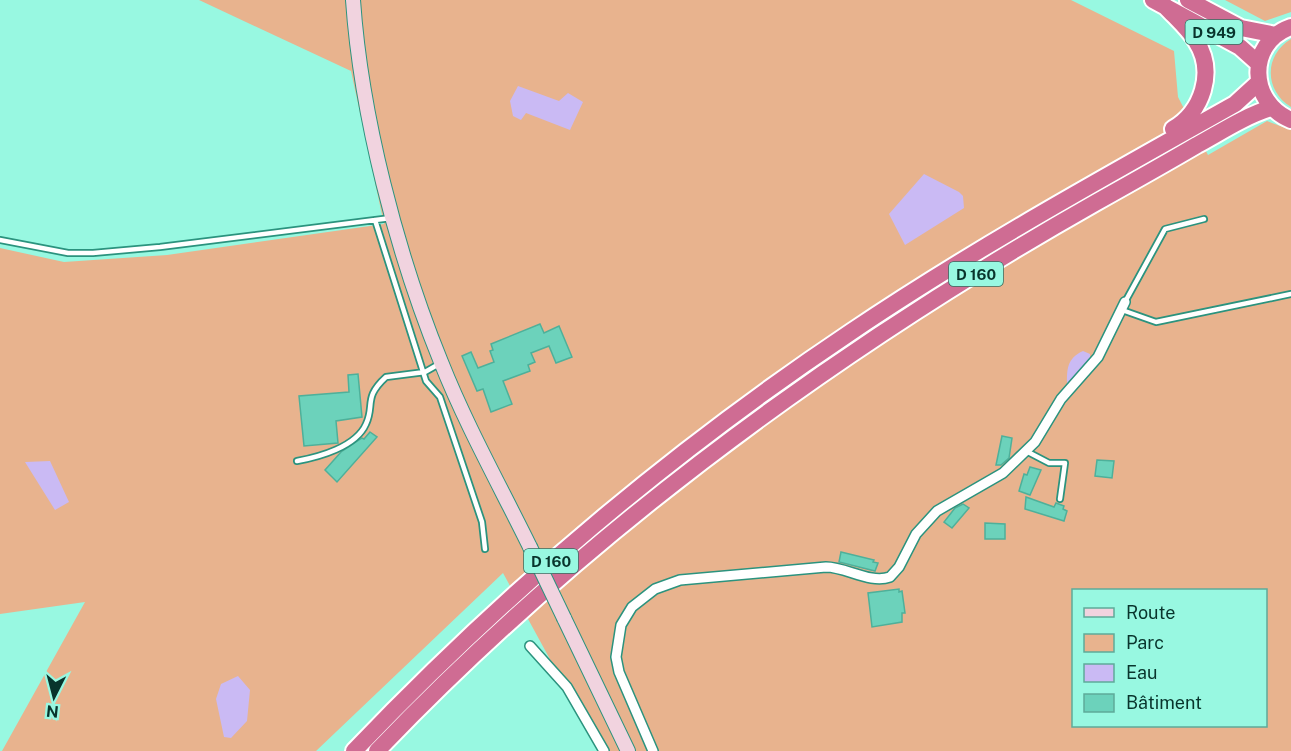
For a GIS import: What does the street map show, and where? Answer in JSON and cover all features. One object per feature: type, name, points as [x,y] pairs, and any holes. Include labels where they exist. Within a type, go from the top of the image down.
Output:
[{"type":"highway","name":"D 949","points":[[1188,0],[1241,28],[1276,35]]},
{"type":"highway","name":"D 949","points":[[1159,3],[1240,47],[1258,63]]},
{"type":"highway","points":[[1114,173],[1188,119],[1202,95],[1205,71],[1202,52],[1192,35],[1159,3]]},
{"type":"highway","points":[[1291,27],[1276,35],[1268,43],[1258,63],[1258,82],[1271,108],[1291,120]]},
{"type":"highway","name":"D 160","points":[[354,751],[437,667],[533,577],[697,442],[766,391],[903,297],[981,249],[1235,104],[1258,82]]},
{"type":"highway","name":"D 160","points":[[377,751],[458,671],[552,584],[642,507],[740,432],[903,321],[1045,231],[1236,123],[1271,108]]},
{"type":"street","points":[[352,0],[372,134],[394,218],[441,363],[628,751]]},
{"type":"street","points":[[653,751],[619,672],[616,657],[621,625],[632,607],[643,597],[668,583],[696,577],[826,567],[845,569],[877,579],[890,577],[899,567],[916,534],[937,511],[1003,473],[1026,452],[1061,399],[1098,357],[1124,306]]},
{"type":"street","points":[[530,646],[567,687],[604,751]]},
{"type":"lane","points":[[0,240],[68,253],[93,253],[394,218]]},
{"type":"lane","points":[[1204,219],[1165,229],[1124,306],[1156,322],[1291,294]]},
{"type":"lane","points":[[375,220],[426,381],[440,397],[482,522],[485,549]]},
{"type":"lane","points":[[297,461],[322,457],[342,446],[360,431],[366,424],[371,395],[386,377],[425,372],[441,363]]},
{"type":"lane","points":[[1026,452],[1049,463],[1065,463],[1060,499]]},
{"type":"green space","points":[[199,0],[1071,0],[1174,51],[1178,97],[1208,155],[1267,121],[1291,130],[1291,751],[600,751],[503,573],[316,751],[2,751],[85,602],[0,614],[0,248],[64,262],[167,255],[384,224],[351,71]]},
{"type":"green space","points":[[1225,0],[1291,0],[1291,12],[1265,21]]},
{"type":"green space","points":[[1291,39],[1291,107],[1276,92],[1271,73],[1276,55]]},
{"type":"water","points":[[518,86],[559,101],[568,93],[583,102],[570,130],[526,113],[521,120],[513,116],[510,101]]},
{"type":"water","points":[[924,174],[959,192],[963,196],[964,208],[905,245],[889,214]]},
{"type":"water","points":[[1083,351],[1090,354],[1090,360],[1067,387],[1070,361]]},
{"type":"water","points":[[50,461],[69,502],[55,510],[25,462]]},
{"type":"water","points":[[238,676],[250,690],[247,721],[231,738],[224,737],[216,699],[221,684]]},
{"type":"building","points":[[540,324],[544,333],[559,326],[572,357],[556,363],[549,346],[531,353],[535,362],[528,365],[530,371],[503,381],[512,404],[491,412],[483,389],[477,391],[462,356],[471,352],[478,368],[494,362],[490,351],[493,350],[491,344]]},
{"type":"building","points":[[358,374],[362,417],[336,421],[338,443],[304,446],[299,396],[349,392],[348,375]]},
{"type":"building","points":[[370,432],[377,437],[337,482],[325,470],[341,452],[362,438],[364,439]]},
{"type":"building","points":[[1002,436],[1012,438],[1009,458],[1001,465],[996,465]]},
{"type":"building","points":[[1097,460],[1114,461],[1112,478],[1095,476]]},
{"type":"building","points":[[1030,467],[1041,470],[1030,495],[1019,491],[1024,474],[1027,475]]},
{"type":"building","points":[[1026,497],[1054,507],[1056,503],[1064,506],[1063,509],[1067,511],[1064,521],[1025,509]]},
{"type":"building","points":[[963,504],[969,508],[952,528],[944,522],[955,508]]},
{"type":"building","points":[[985,523],[1005,524],[1005,539],[985,539]]},
{"type":"building","points":[[841,552],[874,560],[873,562],[878,563],[875,571],[839,562]]},
{"type":"building","points":[[899,589],[899,592],[902,591],[905,613],[902,613],[902,622],[872,627],[868,593]]}]
